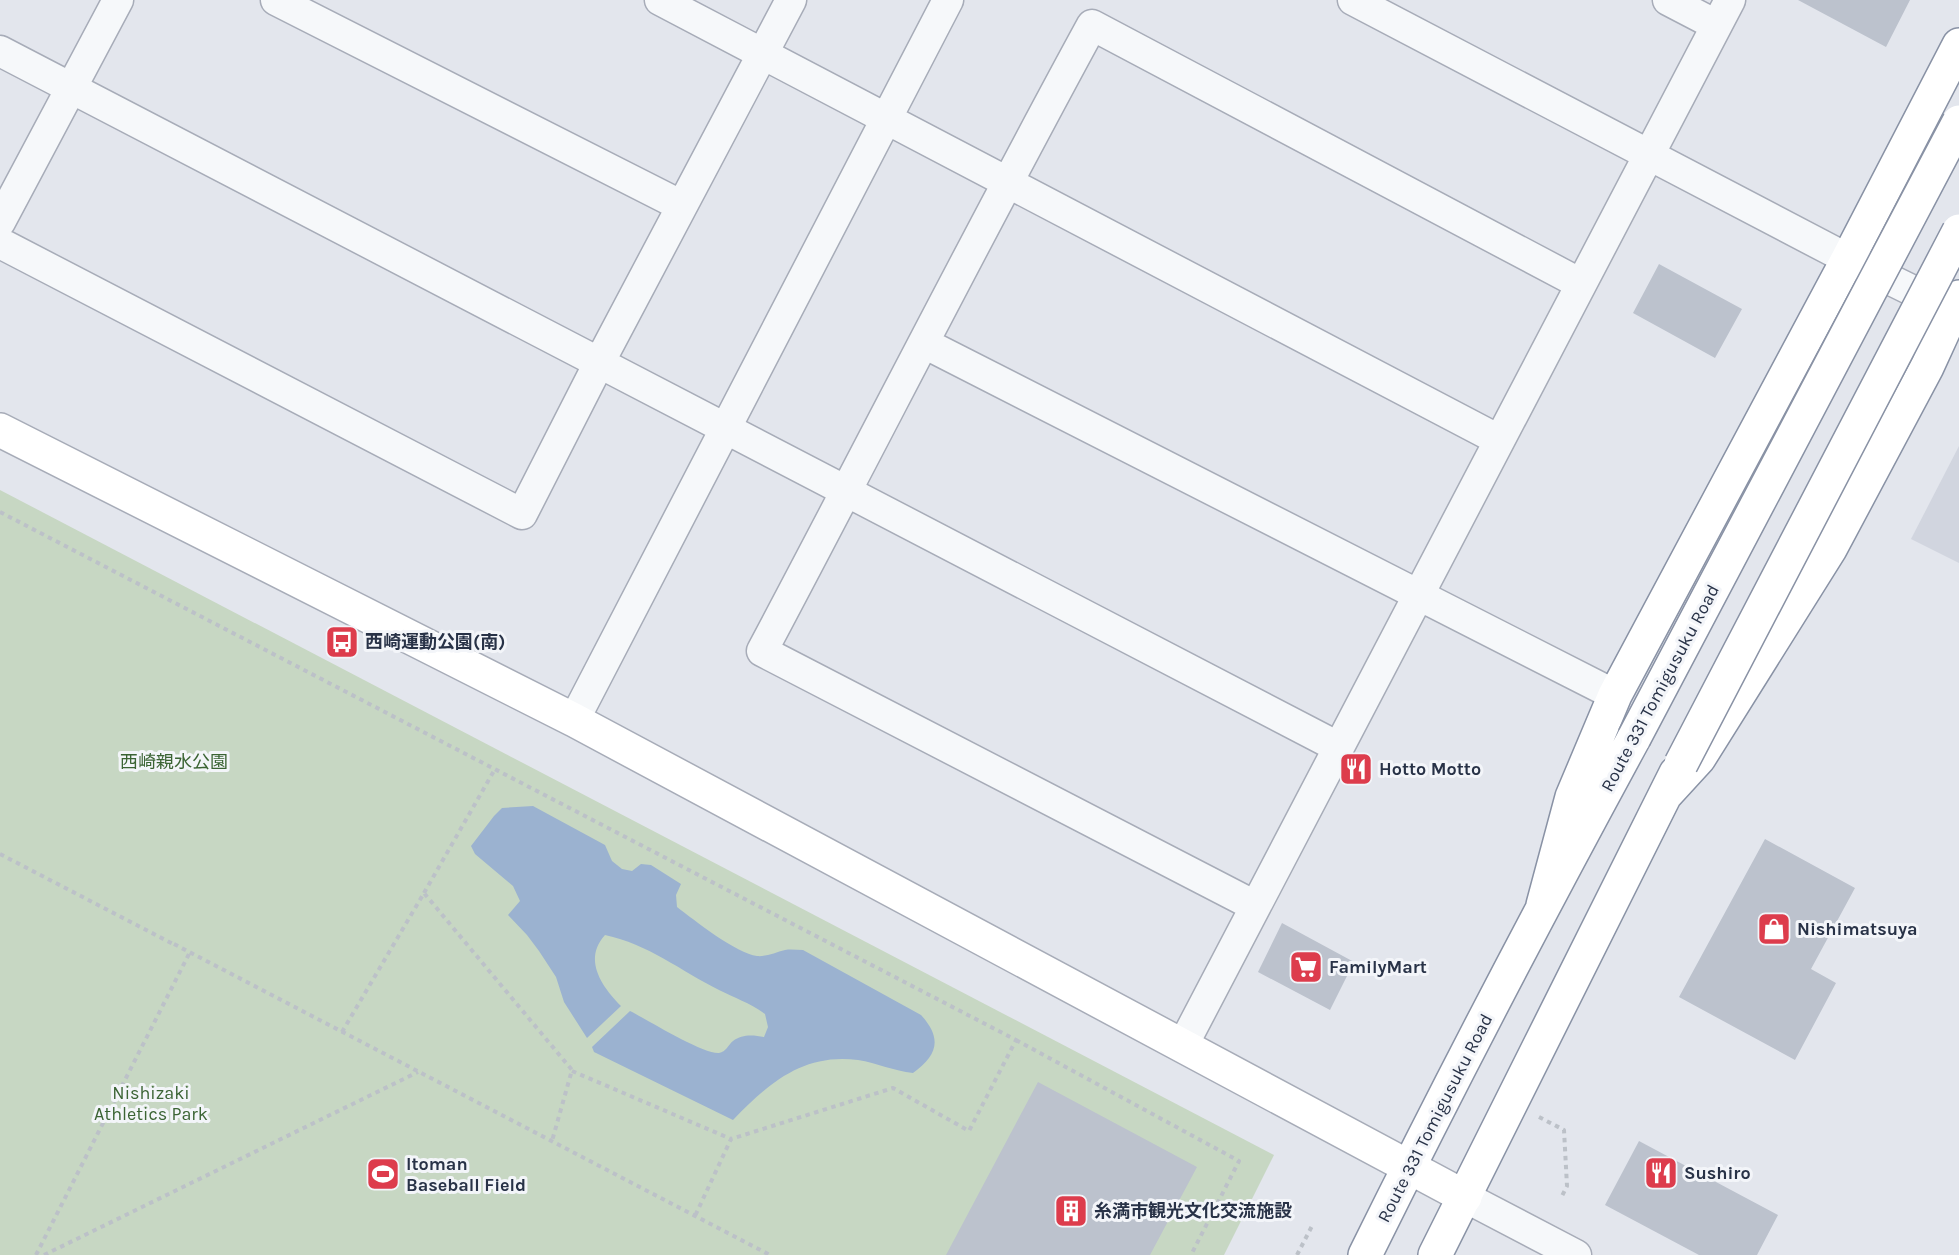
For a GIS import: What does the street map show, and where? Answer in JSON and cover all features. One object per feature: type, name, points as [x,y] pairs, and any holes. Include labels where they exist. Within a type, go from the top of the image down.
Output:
[{"type":"main road","points":[[1543,905],[1572,797],[1615,696],[1848,259],[1959,45]]},
{"type":"main road","name":"Route 331 Tomigusuku Road","points":[[1365,1255],[1543,905],[1634,738],[1959,122]]},
{"type":"main road","points":[[1436,1255],[1681,764],[1959,231]]},
{"type":"main road","points":[[1666,794],[1699,758],[1830,549],[1957,307]]},
{"type":"main road","points":[[0,430],[573,720],[1465,1197]]},
{"type":"street","points":[[0,222],[118,0]]},
{"type":"street","points":[[276,0],[682,206]]},
{"type":"street","points":[[660,0],[1499,440]]},
{"type":"street","points":[[0,243],[522,514],[791,0]]},
{"type":"street","points":[[573,720],[948,0]]},
{"type":"street","points":[[1353,0],[1848,259],[1957,307]]},
{"type":"street","points":[[1183,1045],[1723,13],[1668,0]]},
{"type":"street","points":[[1255,906],[762,651],[1007,182],[1092,25],[1581,284]]},
{"type":"street","points":[[0,51],[1338,747]]},
{"type":"street","points":[[924,343],[1615,696]]},
{"type":"street","points":[[1465,1197],[1576,1255]]},
{"type":"path","points":[[0,512],[1016,1040],[1239,1161],[1191,1255]]},
{"type":"path","points":[[342,1032],[495,770]]},
{"type":"path","points":[[0,854],[770,1255]]},
{"type":"path","points":[[424,892],[572,1070],[731,1139],[893,1088],[969,1131],[1016,1040]]},
{"type":"path","points":[[36,1255],[190,953],[174,944]]},
{"type":"path","points":[[552,1141],[572,1070]]},
{"type":"path","points":[[44,1255],[419,1072]]},
{"type":"path","points":[[1536,1115],[1564,1130],[1567,1186],[1562,1196]]},
{"type":"path","points":[[695,1216],[731,1139]]},
{"type":"path","points":[[1297,1255],[1313,1224]]},
{"type":"path","points":[[756,1248],[758,1255]]},
{"type":"shaded area","points":[[1959,446],[1959,563],[1911,539]]},
{"type":"green space","name":"西崎親水公園","points":[[0,490],[1274,1155],[1224,1255],[0,1255]]},
{"type":"water","points":[[533,806],[605,845],[612,861],[622,869],[632,871],[641,864],[651,865],[681,884],[676,895],[677,907],[738,949],[757,956],[785,950],[803,950],[921,1015],[928,1024],[934,1039],[932,1054],[913,1073],[858,1060],[820,1061],[804,1066],[774,1083],[733,1120],[594,1052],[592,1047],[630,1011],[688,1043],[719,1053],[740,1037],[764,1037],[768,1027],[765,1014],[754,1007],[705,983],[650,951],[605,935],[595,953],[597,972],[607,990],[621,1006],[587,1038],[564,1002],[556,977],[527,935],[508,915],[520,901],[513,886],[475,854],[471,846],[502,808]]},
{"type":"building","points":[[1798,0],[1910,0],[1886,47]]},
{"type":"building","points":[[1659,264],[1742,309],[1715,358],[1633,313]]},
{"type":"building","name":"Nishimatsuya","points":[[1765,839],[1855,888],[1811,969],[1836,983],[1795,1060],[1679,997]]},
{"type":"building","name":"FamilyMart","points":[[1282,923],[1354,962],[1330,1010],[1258,972]]},
{"type":"building","name":"糸満市観光文化交流施設","points":[[1038,1082],[1197,1167],[1150,1255],[946,1255]]},
{"type":"building","name":"Sushiro","points":[[1639,1141],[1778,1215],[1757,1255],[1699,1255],[1605,1205]]},
{"type":"place","name":"西崎運動公園(南)","points":[[342,642]]},
{"type":"place","name":"Hotto Motto","points":[[1356,769]]},
{"type":"place","name":"Nishimatsuya","points":[[1774,929]]},
{"type":"place","name":"FamilyMart","points":[[1306,967]]},
{"type":"place","name":"Sushiro","points":[[1661,1173]]},
{"type":"place","name":"Itoman Baseball Field","points":[[383,1174]]},
{"type":"place","name":"糸満市観光文化交流施設","points":[[1071,1211]]},
{"type":"park label","name":"Nishizaki Athletics Park","points":[[151,1103]]}]
